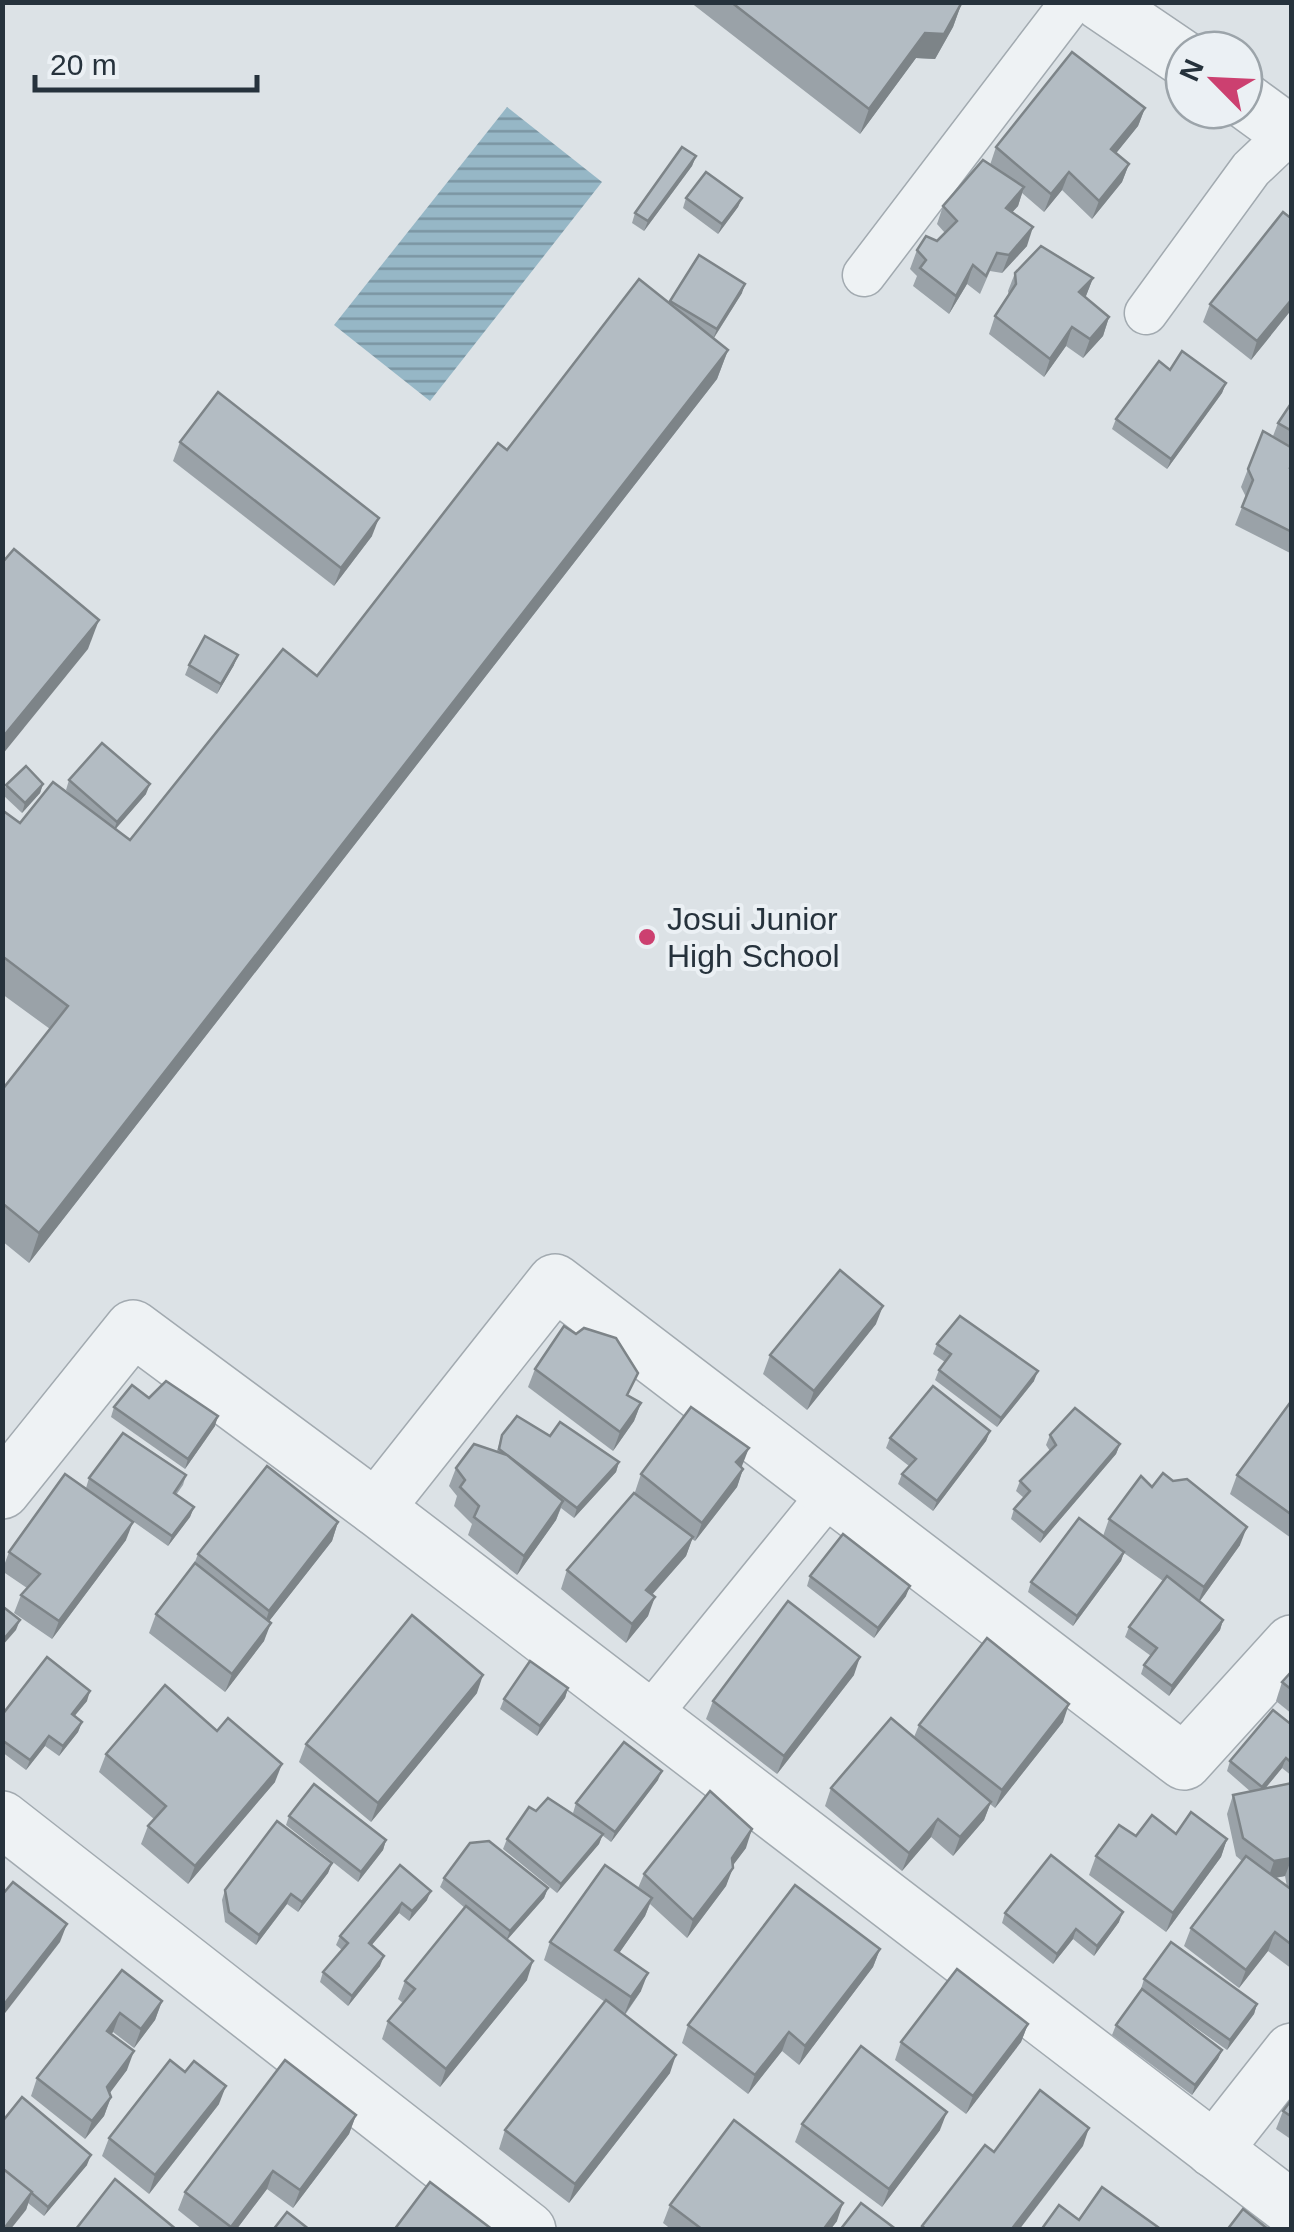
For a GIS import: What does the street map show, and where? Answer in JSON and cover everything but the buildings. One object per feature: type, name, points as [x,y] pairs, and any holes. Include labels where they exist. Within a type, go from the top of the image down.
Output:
[{"type":"street","points":[[1100,2],[1164,45]]},
{"type":"street","points":[[1264,114],[1291,132]]},
{"type":"street","points":[[376,1508],[555,1282],[1184,1762],[1292,1643]]},
{"type":"street","points":[[2,1491],[133,1328],[376,1508],[1292,2209]]},
{"type":"street","points":[[2,1819],[528,2230]]},
{"type":"street","points":[[1214,2150],[1292,2051]]},
{"type":"lane","points":[[864,274],[1072,2]]},
{"type":"lane","points":[[1146,313],[1251,169],[1291,132]]},
{"type":"lane","points":[[648,1718],[830,1493]]},
{"type":"water","points":[[507,107],[602,182],[430,401],[334,325]]},
{"type":"place","name":"Josui Junior High School","points":[[647,937]]}]
